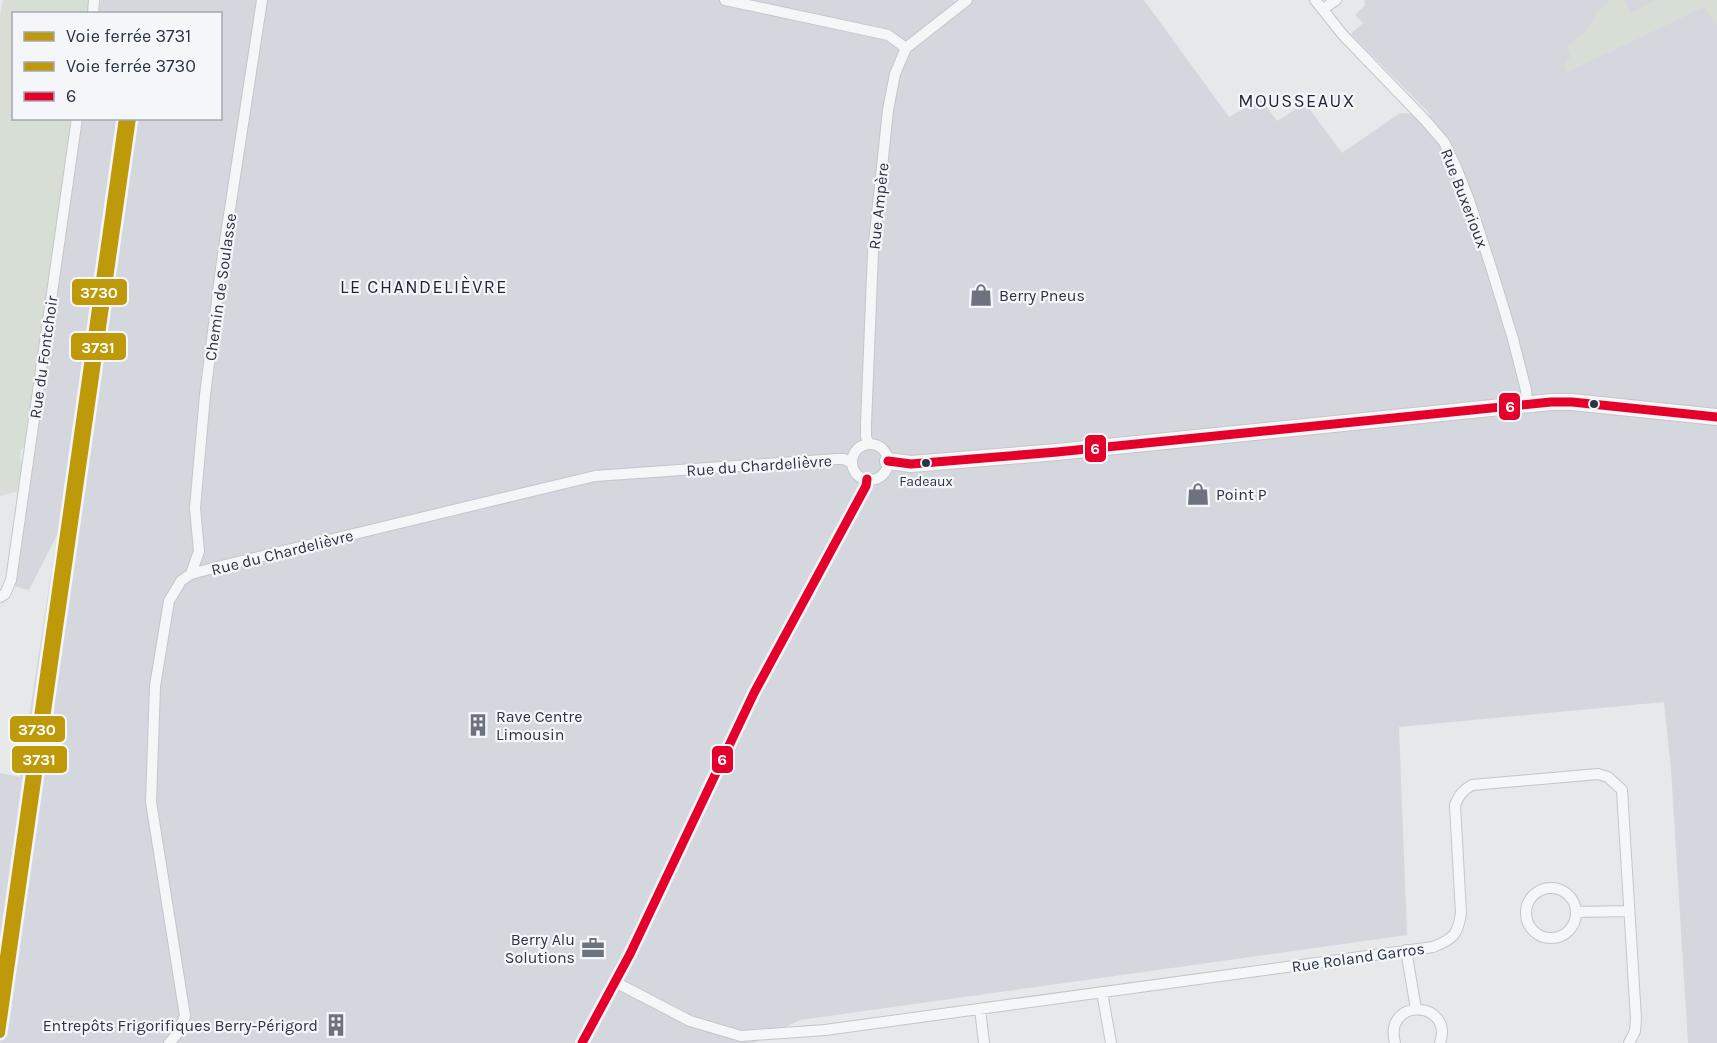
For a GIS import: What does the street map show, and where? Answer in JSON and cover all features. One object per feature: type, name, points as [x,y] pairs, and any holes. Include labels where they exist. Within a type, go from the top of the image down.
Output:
[{"type":"street","name":"Chemin de Soulasse","points":[[191,574],[199,551],[195,508],[205,395],[222,261],[262,0]]},
{"type":"street","points":[[725,0],[888,35],[906,48],[967,0]]},
{"type":"street","name":"Rue Buxerioux","points":[[1315,0],[1343,35],[1444,142],[1469,200],[1491,267],[1513,339],[1526,390],[1527,405]]},
{"type":"street","points":[[1323,9],[1336,0]]},
{"type":"street","name":"Rue Ampère","points":[[869,444],[866,437],[866,424],[873,252],[888,110],[896,74],[906,48]]},
{"type":"street","name":"Rue du Fontchoir","points":[[3,596],[11,580],[77,120]]},
{"type":"street","points":[[888,461],[911,464],[1057,452],[1572,402],[1717,417]]},
{"type":"street","points":[[869,444],[884,451],[888,461],[884,473],[879,477],[867,479],[855,472],[852,463],[859,448],[869,444]]},
{"type":"street","name":"Rue du Chardelièvre","points":[[169,1043],[178,1033],[185,1017],[152,802],[155,686],[170,601],[181,581],[191,574],[595,476],[837,459],[844,459],[852,463]]},
{"type":"street","points":[[582,1043],[615,982],[754,693],[866,486],[867,479]]},
{"type":"street","name":"Rue Roland Garros","points":[[615,982],[690,1021],[741,1036],[825,1030],[1433,947],[1449,940],[1459,928],[1461,913],[1455,805],[1464,790],[1472,785],[1598,774],[1608,777],[1622,790],[1636,1019],[1635,1031],[1629,1043]]},
{"type":"street","points":[[1550,888],[1565,892],[1572,898],[1576,912],[1572,927],[1565,934],[1549,938],[1533,930],[1527,907],[1535,895],[1550,888]]},
{"type":"street","points":[[1576,912],[1629,911]]},
{"type":"street","points":[[1406,950],[1416,1009]]},
{"type":"street","points":[[1102,992],[1111,1043]]},
{"type":"street","points":[[980,1009],[984,1043]]},
{"type":"street","points":[[1395,1043],[1393,1035],[1396,1020],[1408,1010],[1416,1009],[1425,1010],[1438,1019],[1442,1033],[1440,1043]]},
{"type":"street","points":[[825,1030],[828,1043]]},
{"type":"shaded area","points":[[3,0],[91,0],[89,12],[12,12],[12,120],[71,120],[27,445],[21,450],[20,459],[24,465],[19,491],[0,496],[0,16]]},
{"type":"shaded area","points":[[101,0],[953,0],[954,2],[957,0],[1144,0],[1229,117],[1261,99],[1277,121],[1305,103],[1342,153],[1400,113],[1431,115],[1351,34],[1363,23],[1355,15],[1365,5],[1364,0],[1700,0],[1717,24],[1717,1043],[1688,1043],[1671,769],[1664,702],[1399,727],[1407,935],[800,1020],[753,1043],[0,1043],[0,773],[20,777],[57,535],[29,590],[13,586],[82,120],[222,120],[222,12],[99,12]]},
{"type":"shaded area","points":[[1610,0],[1624,0],[1631,13],[1655,0],[1717,0],[1717,24],[1704,7],[1567,73],[1564,65],[1570,57],[1567,46],[1586,32],[1596,13]]},
{"type":"rail line","name":"3730","points":[[0,992],[124,120]]},
{"type":"rail line","name":"3731","points":[[0,1033],[131,120]]},
{"type":"transit line","name":"6","points":[[888,461],[911,464],[1057,452],[1551,402],[1572,402],[1717,417]]},
{"type":"transit line","name":"6","points":[[582,1043],[630,954],[754,693],[866,486],[867,479]]},
{"type":"place","name":"Berry Pneus","points":[[981,295]]},
{"type":"place","name":"Fadeaux","points":[[926,463]]},
{"type":"place","name":"Point P","points":[[1198,494]]},
{"type":"place","name":"Rave Centre Limousin","points":[[478,725]]},
{"type":"place","name":"Berry Alu Solutions","points":[[593,948]]},
{"type":"place","name":"Entrepôts Frigorifiques Berry-Périgord","points":[[336,1025]]},
{"type":"district","name":"MOUSSEAUX","points":[[1297,101]]},
{"type":"district","name":"LE CHANDELIÈVRE","points":[[424,287]]}]
